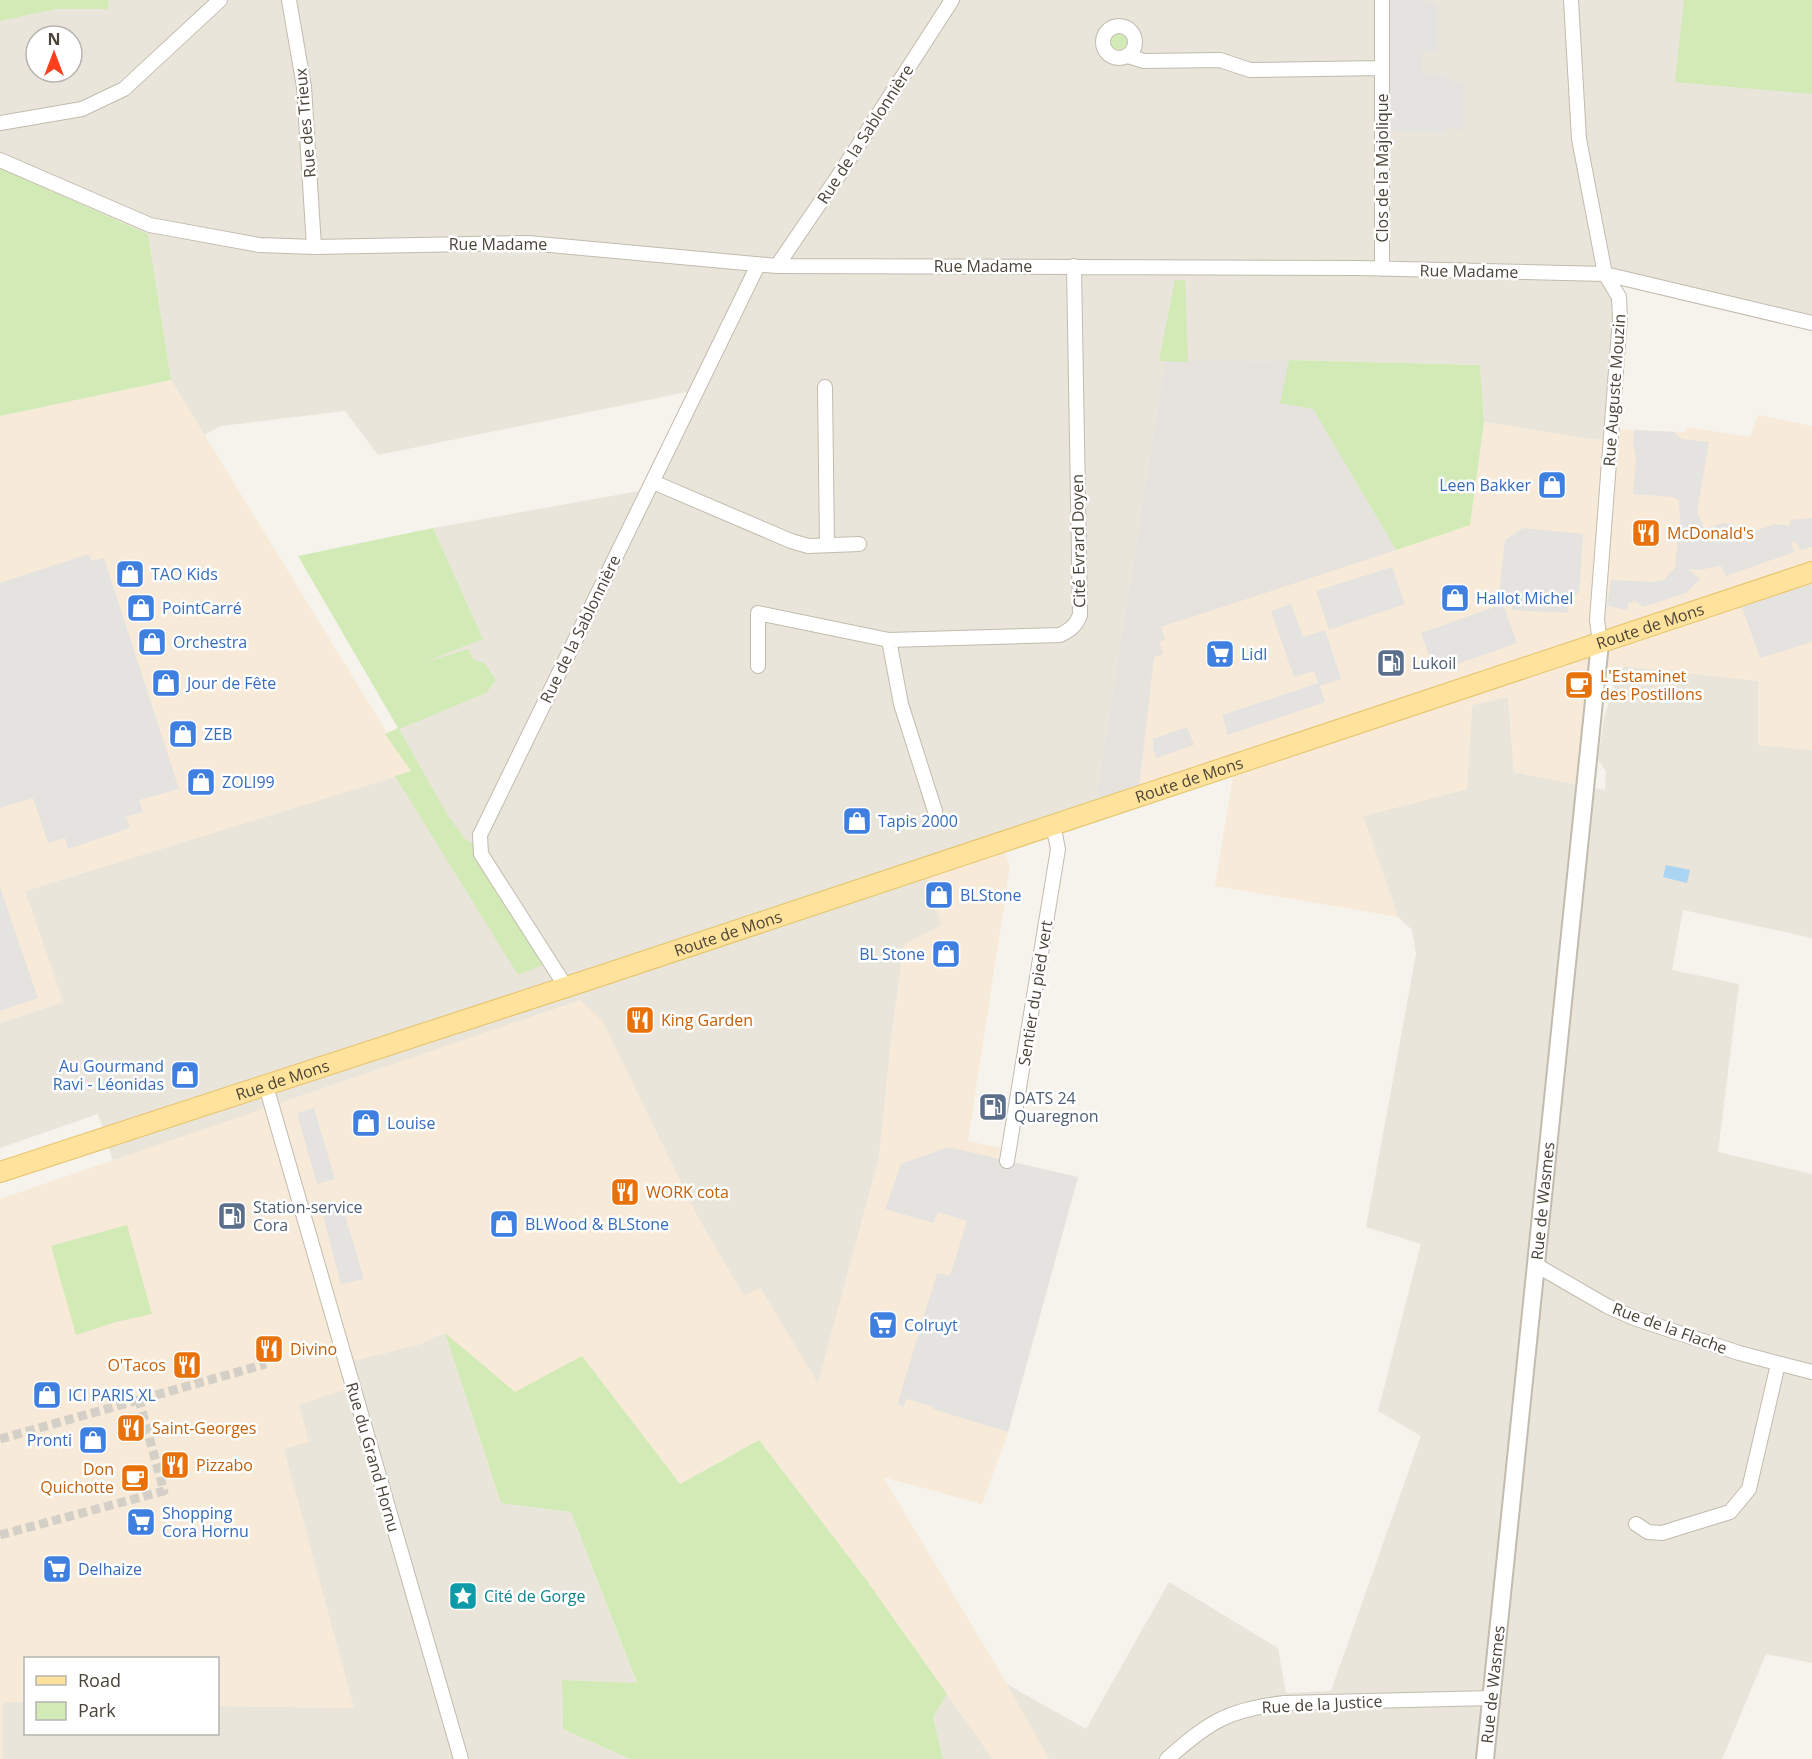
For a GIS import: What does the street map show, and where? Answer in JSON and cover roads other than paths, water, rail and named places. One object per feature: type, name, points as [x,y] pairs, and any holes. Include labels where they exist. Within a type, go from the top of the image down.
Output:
[{"type":"main road","name":"Route de Mons","points":[[566,987],[1812,572]]},
{"type":"main road","name":"Rue de Mons","points":[[0,1173],[566,987]]},
{"type":"street","points":[[0,123],[82,109],[124,89],[220,0]]},
{"type":"street","name":"Rue des Trieux","points":[[289,0],[304,87],[314,247]]},
{"type":"street","name":"Rue de la Sablonnière","points":[[777,266],[841,172],[952,0]]},
{"type":"street","name":"Clos de la Majolique","points":[[1382,0],[1382,269]]},
{"type":"street","name":"Rue Auguste Mouzin","points":[[1571,0],[1580,139],[1605,274],[1619,297],[1620,318],[1597,620],[1600,643]]},
{"type":"street","points":[[1128,56],[1144,61],[1220,60],[1250,70],[1382,68]]},
{"type":"street","name":"Rue Madame","points":[[0,160],[150,225],[259,245],[314,247],[528,243],[777,266],[1074,266],[1605,274],[1812,323]]},
{"type":"street","name":"Rue de la Sablonnière","points":[[566,987],[481,854],[479,841],[583,621],[758,265]]},
{"type":"street","name":"Cité Evrard Doyen","points":[[758,666],[758,613],[889,640],[1060,635],[1071,629],[1077,622],[1080,615],[1074,266]]},
{"type":"street","points":[[825,387],[827,545]]},
{"type":"street","points":[[653,482],[791,541],[808,546],[859,544]]},
{"type":"street","points":[[889,640],[901,704],[935,811]]},
{"type":"street","name":"Rue de Wasmes","points":[[1485,1759],[1600,643]]},
{"type":"street","name":"Sentier du pied vert","points":[[1007,1161],[1058,849],[1053,825]]},
{"type":"street","name":"Rue du Grand Hornu","points":[[266,1086],[461,1759]]},
{"type":"street","name":"Rue de la Flache","points":[[1536,1265],[1607,1306],[1634,1318],[1778,1364],[1812,1372]]},
{"type":"street","points":[[1636,1524],[1648,1532],[1662,1533],[1730,1512],[1749,1489],[1778,1364]]},
{"type":"street","name":"Rue de la Justice","points":[[1167,1759],[1198,1731],[1237,1712],[1261,1706],[1284,1703],[1491,1698]]},
{"type":"water","points":[[1666,865],[1690,870],[1687,883],[1663,877]]},
{"type":"tunnel","points":[[0,1439],[266,1364]]},
{"type":"tunnel","points":[[0,1535],[164,1491],[139,1400]]},
{"type":"place","name":"Leen Bakker","points":[[1552,485]]},
{"type":"place","name":"McDonald's","points":[[1646,533]]},
{"type":"place","name":"TAO Kids","points":[[130,574]]},
{"type":"place","name":"Hallot Michel","points":[[1455,598]]},
{"type":"place","name":"PointCarré","points":[[141,608]]},
{"type":"place","name":"Orchestra","points":[[152,642]]},
{"type":"place","name":"Lidl","points":[[1220,654]]},
{"type":"place","name":"Lukoil","points":[[1391,663]]},
{"type":"place","name":"Jour de Fête","points":[[166,683]]},
{"type":"place","name":"L'Estaminet des Postillons","points":[[1579,685]]},
{"type":"place","name":"ZEB","points":[[183,734]]},
{"type":"place","name":"ZOLI99","points":[[201,782]]},
{"type":"place","name":"Tapis 2000","points":[[857,821]]},
{"type":"place","name":"BLStone","points":[[939,895]]},
{"type":"place","name":"BL Stone","points":[[946,954]]},
{"type":"place","name":"King Garden","points":[[640,1020]]},
{"type":"place","name":"Au Gourmand Ravi - Léonidas","points":[[185,1075]]},
{"type":"place","name":"DATS 24 Quaregnon","points":[[993,1107]]},
{"type":"place","name":"Louise","points":[[366,1123]]},
{"type":"place","name":"WORK cota","points":[[625,1192]]},
{"type":"place","name":"Station-service Cora","points":[[232,1216]]},
{"type":"place","name":"BLWood & BLStone","points":[[504,1224]]},
{"type":"place","name":"Colruyt","points":[[883,1325]]},
{"type":"place","name":"Divino","points":[[269,1349]]},
{"type":"place","name":"O'Tacos","points":[[187,1365]]},
{"type":"place","name":"ICI PARIS XL","points":[[47,1395]]},
{"type":"place","name":"Saint-Georges","points":[[131,1428]]},
{"type":"place","name":"Pronti","points":[[93,1440]]},
{"type":"place","name":"Pizzabo","points":[[175,1465]]},
{"type":"place","name":"Don Quichotte","points":[[135,1478]]},
{"type":"place","name":"Shopping Cora Hornu","points":[[141,1522]]},
{"type":"place","name":"Delhaize","points":[[57,1569]]},
{"type":"place","name":"Cité de Gorge","points":[[463,1596]]}]
